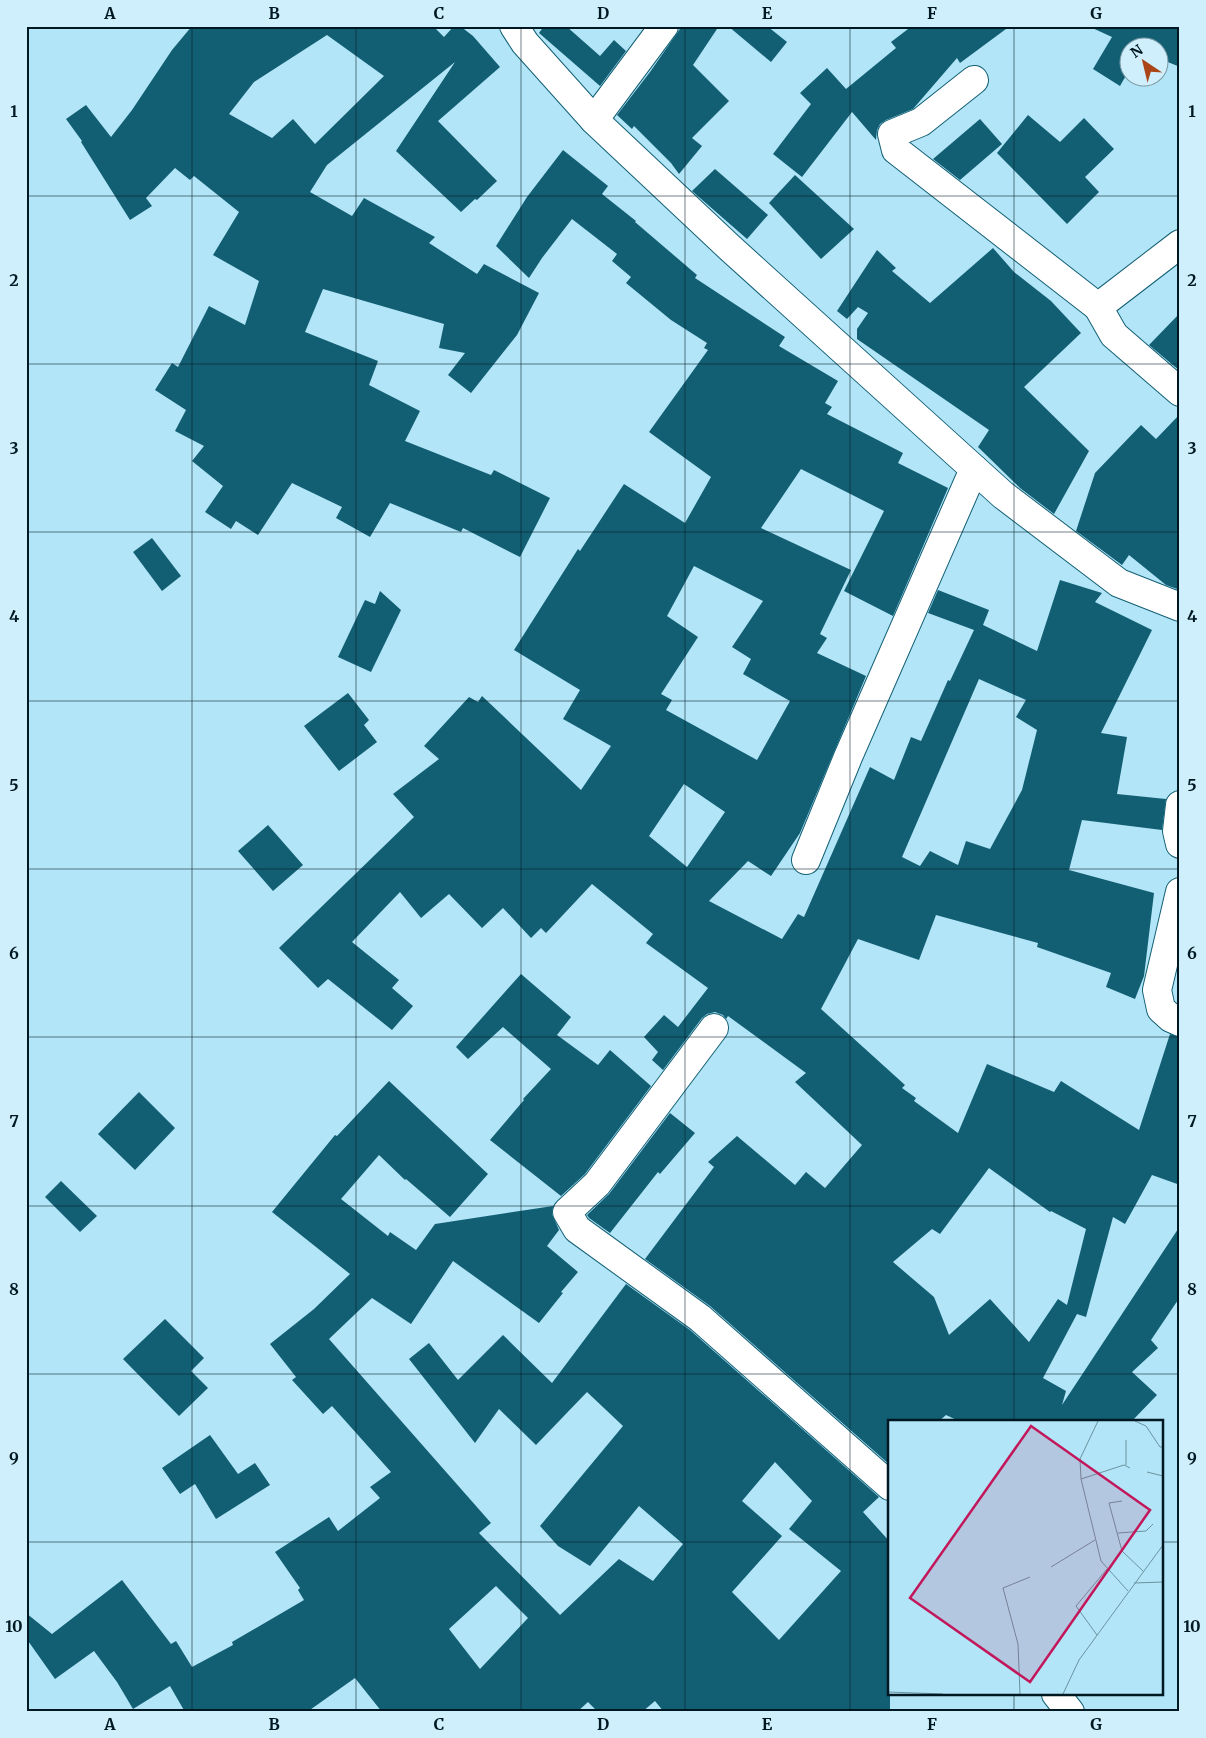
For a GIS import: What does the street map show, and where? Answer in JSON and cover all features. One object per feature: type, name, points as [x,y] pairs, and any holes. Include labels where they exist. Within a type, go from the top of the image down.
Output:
[{"type":"street","points":[[514,26],[525,43],[594,120],[729,247],[1003,495],[1119,583],[1180,607]]},
{"type":"street","points":[[594,120],[664,26]]},
{"type":"street","points":[[974,80],[921,122],[892,134],[896,150],[1098,307],[1114,335],[1180,392]]},
{"type":"street","points":[[1098,307],[1180,244]]},
{"type":"street","points":[[806,860],[848,757],[974,469]]},
{"type":"street","points":[[1180,805],[1177,831],[1180,844]]},
{"type":"street","points":[[1180,892],[1157,990],[1161,1009],[1171,1018],[1180,1022]]},
{"type":"street","points":[[714,1028],[597,1184],[568,1212],[577,1229],[700,1318],[888,1484]]},
{"type":"street","points":[[1058,1696],[1070,1712]]},
{"type":"building","points":[[192,26],[433,26],[444,37],[454,26],[460,26],[473,36],[500,67],[438,121],[497,181],[461,212],[396,151],[455,62],[327,165],[310,192],[352,216],[364,198],[435,237],[429,243],[477,274],[484,264],[539,293],[517,335],[471,393],[448,375],[465,353],[439,348],[444,324],[323,289],[305,332],[378,361],[369,385],[420,411],[405,441],[491,475],[494,470],[550,498],[520,557],[463,528],[461,532],[390,503],[370,537],[336,518],[342,507],[292,483],[258,535],[236,521],[231,529],[205,512],[223,486],[192,461],[204,446],[175,431],[186,410],[155,390],[172,363],[178,367],[209,306],[245,325],[259,281],[213,255],[239,212],[194,176],[190,180],[175,168],[146,198],[152,206],[130,220],[82,141],[66,119],[86,105],[111,137],[132,110],[172,50]],"holes":[[[327,35],[384,76],[315,144],[293,119],[272,138],[229,114],[254,82]]]},
{"type":"building","points":[[544,26],[566,26],[600,56],[614,40],[626,51],[600,86],[539,33]]},
{"type":"building","points":[[682,26],[719,26],[693,65],[729,101],[692,138],[702,146],[679,174],[671,163],[634,126],[632,129],[617,115]]},
{"type":"building","points":[[728,26],[767,26],[787,42],[771,62]]},
{"type":"building","points":[[912,26],[1010,26],[960,63],[957,58],[913,109],[880,124],[876,140],[852,112],[802,177],[773,154],[811,104],[800,93],[827,68],[846,89],[896,48],[891,42]]},
{"type":"building","points":[[1088,26],[1180,26],[1180,67],[1168,62],[1168,38],[1118,38],[1118,85],[1093,69],[1112,37]]},
{"type":"building","points":[[1028,115],[1060,142],[1084,118],[1114,149],[1085,177],[1099,192],[1067,224],[997,153]]},
{"type":"building","points":[[980,119],[1002,144],[960,180],[933,159]]},
{"type":"building","points":[[563,150],[608,186],[602,194],[636,221],[697,275],[695,278],[785,337],[779,346],[838,381],[825,403],[832,407],[827,414],[903,453],[898,463],[948,488],[893,616],[844,591],[884,511],[801,469],[761,528],[851,570],[820,634],[827,638],[817,653],[866,676],[800,833],[771,876],[748,861],[709,901],[782,939],[798,914],[804,917],[870,767],[894,780],[911,737],[921,741],[948,680],[950,681],[974,630],[928,613],[938,590],[989,610],[983,625],[1037,651],[1060,580],[1102,593],[1095,602],[1152,630],[1101,733],[1127,737],[1117,794],[1166,799],[1162,830],[1082,820],[1069,870],[1154,893],[1144,976],[1135,999],[1106,987],[1111,973],[1037,947],[1038,943],[936,915],[919,960],[858,939],[821,1009],[905,1085],[902,1088],[916,1098],[914,1101],[958,1133],[987,1064],[1054,1092],[1061,1081],[1139,1130],[1170,1034],[1180,1037],[1180,1185],[1152,1175],[1125,1224],[1113,1217],[1086,1317],[1077,1314],[1043,1378],[1066,1391],[1062,1405],[1180,1226],[1180,1297],[1151,1340],[1158,1348],[1132,1372],[1157,1395],[1133,1420],[957,1420],[946,1415],[940,1420],[888,1420],[888,1463],[710,1306],[645,1259],[714,1167],[708,1162],[737,1136],[795,1185],[806,1172],[825,1188],[862,1145],[795,1082],[806,1073],[728,1016],[726,1019],[723,1015],[715,1012],[707,1014],[702,1018],[663,1070],[652,1060],[658,1052],[644,1037],[664,1015],[678,1027],[708,988],[646,943],[653,934],[592,884],[546,933],[541,928],[531,938],[503,908],[482,928],[449,894],[421,918],[400,892],[352,942],[399,980],[392,988],[413,1006],[392,1030],[328,979],[318,988],[279,948],[414,817],[393,794],[439,759],[424,746],[469,697],[478,702],[482,696],[581,790],[611,746],[563,719],[580,690],[514,650],[578,549],[580,551],[624,484],[685,523],[711,477],[649,432],[708,350],[704,348],[707,343],[671,320],[626,283],[631,277],[612,261],[617,254],[572,219],[529,278],[496,246],[527,197]],"holes":[[[694,566],[763,601],[732,647],[751,659],[743,674],[790,701],[757,760],[666,710],[672,700],[661,694],[698,637],[667,616]],[[979,679],[1026,700],[1016,717],[1037,730],[1022,790],[990,849],[966,841],[958,865],[930,851],[920,866],[902,857]],[[684,784],[725,812],[687,867],[649,836]],[[989,1168],[1050,1212],[1086,1229],[1067,1305],[1058,1299],[1029,1342],[990,1299],[949,1335],[934,1297],[893,1262],[932,1229],[940,1234]]]},
{"type":"building","points":[[715,169],[768,215],[747,239],[692,191]]},
{"type":"building","points":[[795,175],[854,229],[821,259],[769,203]]},
{"type":"building","points":[[993,248],[1014,272],[1051,301],[1081,333],[1024,387],[1089,451],[1054,514],[1020,488],[978,447],[989,430],[857,339],[857,329],[868,313],[858,307],[847,319],[837,311],[877,250],[896,268],[892,271],[930,303]]},
{"type":"building","points":[[1180,313],[1180,371],[1149,345]]},
{"type":"building","points":[[1180,414],[1180,590],[1166,585],[1129,555],[1122,565],[1076,531],[1095,473],[1141,425],[1156,439]]},
{"type":"building","points":[[152,538],[181,576],[162,591],[133,552]]},
{"type":"building","points":[[380,591],[401,610],[371,672],[338,657],[365,600],[375,604]]},
{"type":"building","points":[[348,693],[369,720],[364,725],[377,742],[339,771],[304,726]]},
{"type":"building","points":[[268,825],[303,865],[273,891],[238,851]]},
{"type":"building","points":[[521,974],[571,1017],[557,1035],[598,1065],[610,1050],[651,1086],[585,1174],[561,1196],[490,1140],[523,1099],[551,1069],[503,1027],[468,1059],[456,1047]]},
{"type":"building","points":[[389,1081],[488,1174],[450,1217],[405,1180],[379,1155],[341,1199],[388,1236],[390,1232],[416,1250],[435,1224],[553,1206],[552,1214],[559,1230],[547,1246],[578,1272],[539,1323],[453,1261],[411,1324],[372,1298],[329,1339],[491,1523],[479,1533],[560,1615],[619,1559],[653,1581],[683,1544],[639,1506],[590,1566],[558,1546],[540,1526],[623,1426],[587,1392],[536,1445],[499,1409],[475,1443],[409,1359],[429,1343],[458,1380],[503,1335],[552,1383],[626,1284],[690,1330],[879,1497],[863,1512],[888,1540],[888,1696],[890,1696],[890,1712],[664,1712],[655,1701],[642,1712],[598,1712],[588,1702],[577,1712],[382,1712],[355,1678],[307,1712],[185,1712],[170,1686],[133,1709],[117,1682],[94,1651],[55,1679],[26,1638],[26,1613],[52,1634],[122,1580],[171,1644],[176,1641],[192,1667],[233,1645],[232,1642],[304,1600],[298,1590],[300,1588],[275,1552],[329,1517],[338,1531],[380,1498],[370,1487],[391,1472],[332,1406],[323,1414],[292,1380],[296,1377],[270,1344],[314,1309],[350,1274],[272,1212],[335,1135],[337,1136]],"holes":[[[775,1462],[812,1501],[789,1529],[841,1571],[779,1640],[732,1592],[782,1536],[742,1501]],[[496,1586],[528,1618],[480,1669],[449,1629]]]},
{"type":"building","points":[[139,1092],[175,1128],[135,1170],[98,1134]]},
{"type":"building","points":[[670,1113],[695,1133],[660,1174],[658,1172],[610,1233],[587,1215],[609,1194]]},
{"type":"building","points":[[61,1181],[97,1216],[80,1232],[45,1197]]},
{"type":"building","points":[[165,1319],[204,1358],[191,1371],[208,1388],[179,1416],[123,1359]]},
{"type":"building","points":[[210,1435],[238,1474],[255,1463],[270,1485],[216,1519],[195,1484],[180,1494],[162,1468]]}]
